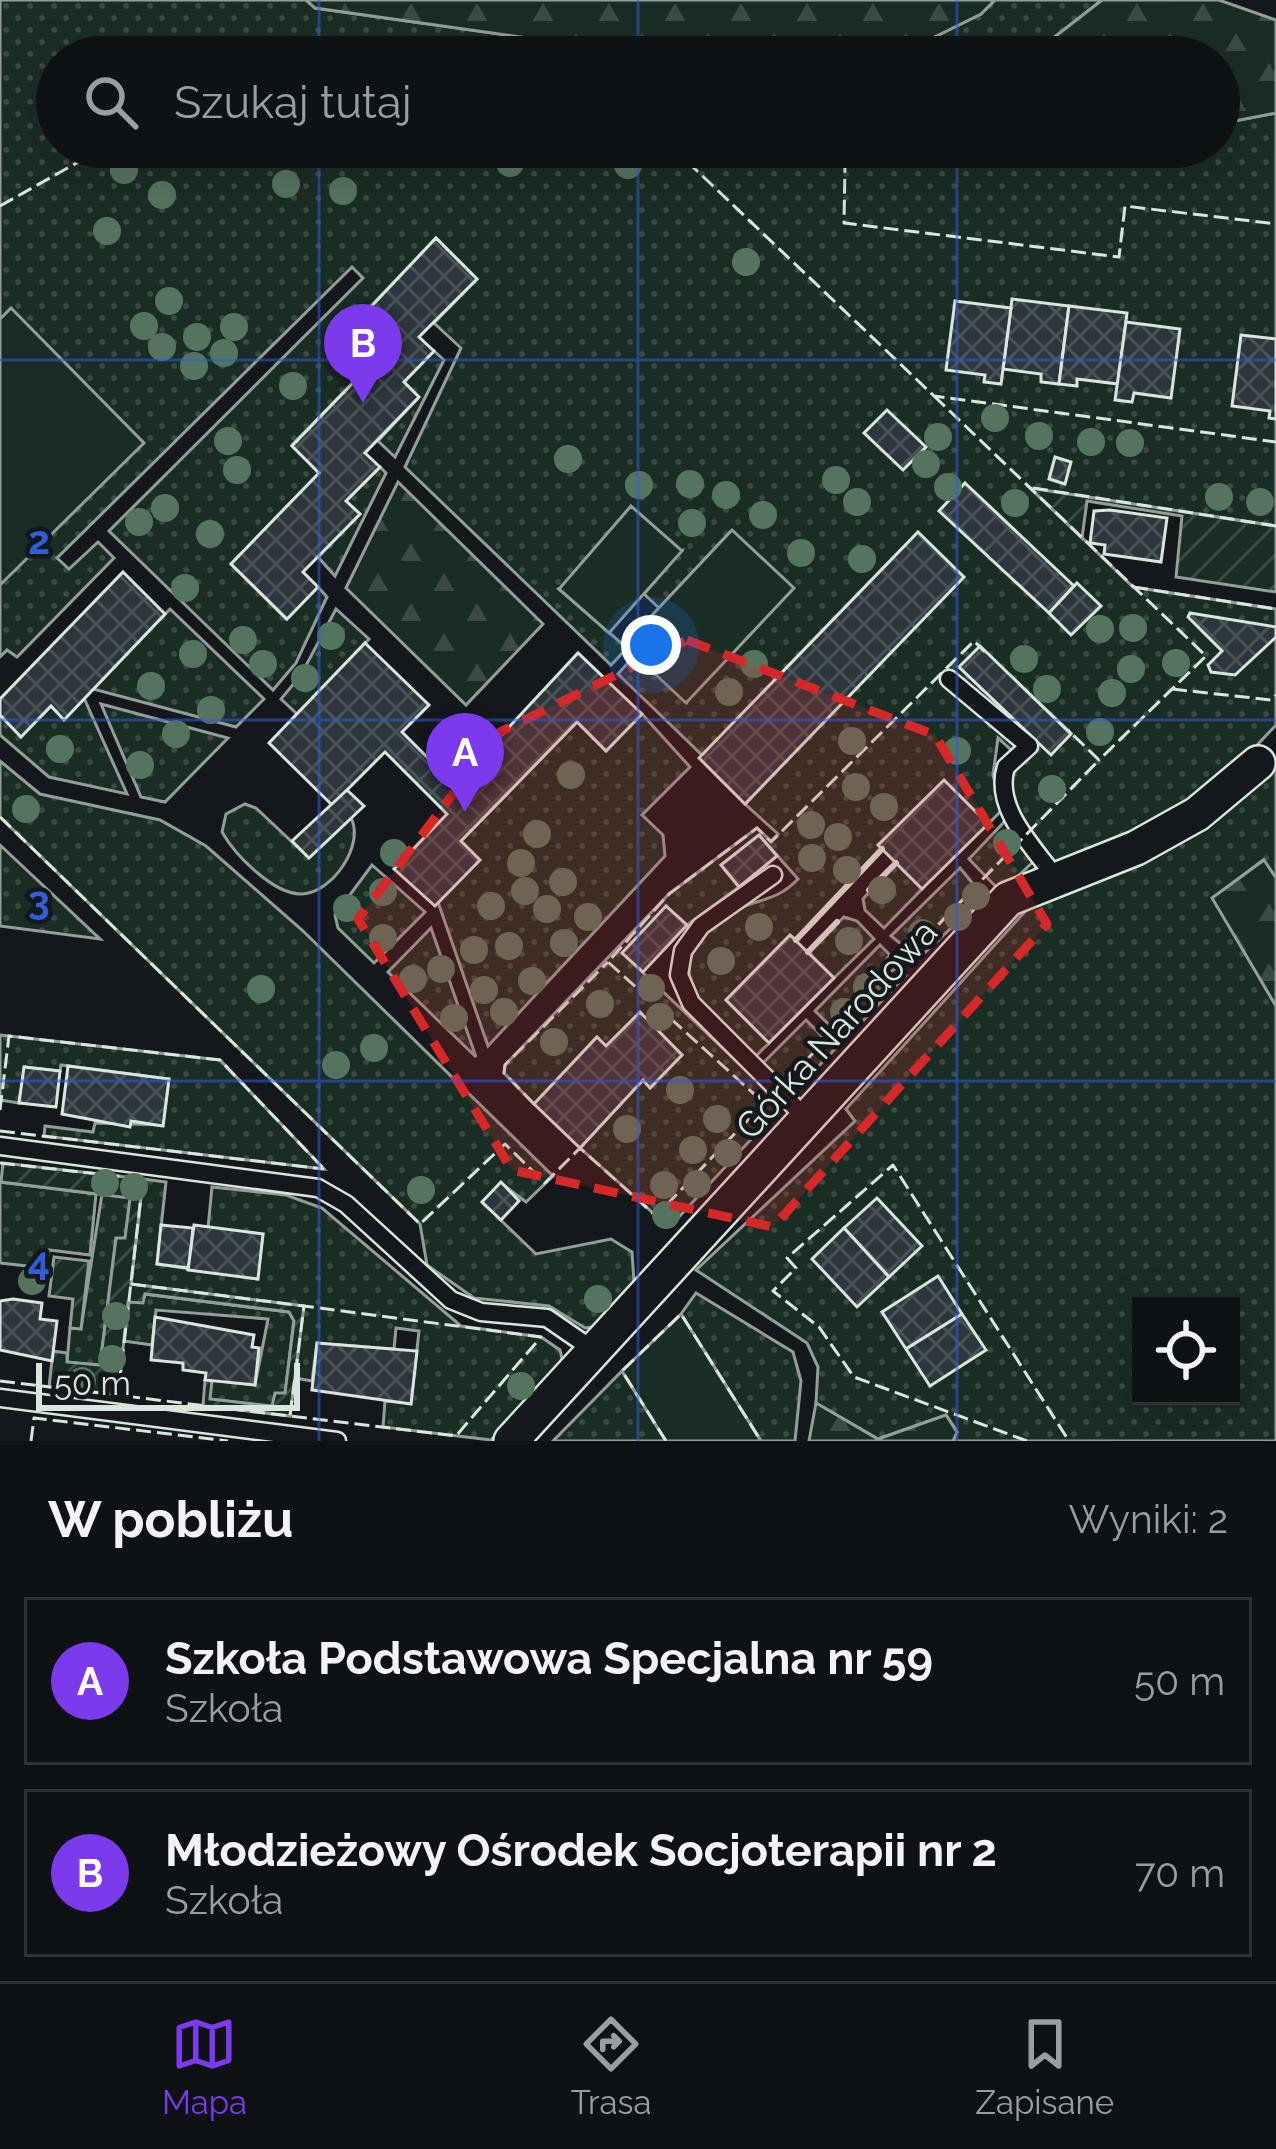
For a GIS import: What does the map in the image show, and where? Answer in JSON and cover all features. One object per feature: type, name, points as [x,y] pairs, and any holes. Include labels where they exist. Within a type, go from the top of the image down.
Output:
[{"type":"street","name":"Górka Narodowa","points":[[511,1441],[1008,899],[1136,848],[1198,814],[1267,754]]},
{"type":"lane","points":[[949,679],[1029,746],[1006,767],[1003,788],[1017,826],[1056,878]]},
{"type":"lane","points":[[773,875],[701,926],[683,951],[679,975],[691,1004],[807,1119]]},
{"type":"lane","points":[[0,1146],[318,1188],[346,1204],[451,1300],[481,1312],[547,1318],[592,1349]]},
{"type":"lane","points":[[0,1398],[337,1441]]},
{"type":"highlighted area","points":[[687,640],[935,735],[1047,924],[773,1227],[512,1170],[358,919],[500,732]]},
{"type":"green space","points":[[0,0],[306,0],[315,8],[513,36],[36,36],[36,168],[1240,168],[1240,120],[1276,113],[1276,526],[1032,489],[1133,587],[1276,609],[1276,725],[1226,778],[1139,839],[1058,867],[1015,808],[1009,778],[1021,759],[998,738],[993,775],[1002,810],[988,824],[879,845],[882,849],[796,940],[790,935],[726,1000],[769,1043],[754,1058],[703,1007],[689,977],[690,961],[697,944],[722,918],[778,894],[798,879],[759,835],[721,865],[739,887],[687,925],[666,906],[623,954],[783,1105],[676,1220],[661,1220],[580,1148],[643,1080],[651,1087],[682,1055],[640,1013],[606,1046],[596,1038],[534,1104],[504,1073],[505,1065],[669,894],[757,828],[771,841],[778,834],[745,804],[963,577],[702,755],[618,674],[635,655],[687,702],[731,531],[659,608],[644,594],[681,551],[559,589],[627,648],[611,665],[405,467],[461,348],[434,323],[477,279],[436,238],[350,328],[378,357],[292,445],[319,473],[231,564],[286,619],[318,587],[327,597],[296,663],[273,690],[109,531],[363,278],[352,267],[57,558],[69,569],[98,542],[114,558],[17,657],[7,650],[0,657]],"holes":[[[980,647],[1071,733],[1051,754],[960,668]]]},
{"type":"green space","points":[[306,0],[995,0],[981,14],[936,36],[513,36],[315,8]]},
{"type":"green space","points":[[995,0],[1102,0],[1056,36],[936,36],[981,14]]},
{"type":"green space","points":[[1102,0],[1219,0],[1276,20],[1276,113],[1240,120],[1240,36],[1056,36]]},
{"type":"green space","points":[[11,308],[144,443],[0,585],[0,319]]},
{"type":"green space","points":[[434,351],[444,360],[395,457],[378,441],[418,398],[404,382]]},
{"type":"green space","points":[[380,467],[386,473],[335,576],[318,557],[360,514],[346,501]]},
{"type":"green space","points":[[398,482],[543,624],[466,705],[346,588]]},
{"type":"green space","points":[[1030,488],[1276,526],[1276,592],[1176,577],[1182,516],[1087,501],[1082,538]]},
{"type":"green space","points":[[631,506],[682,551],[609,633],[559,589]]},
{"type":"green space","points":[[732,530],[794,588],[686,703],[624,645]]},
{"type":"green space","points":[[170,609],[264,699],[236,727],[93,689]]},
{"type":"green space","points":[[336,609],[369,639],[297,714],[281,699],[301,675]]},
{"type":"green space","points":[[84,698],[127,794],[49,777],[0,735],[0,715],[21,736],[51,706],[64,719]]},
{"type":"green space","points":[[101,704],[228,738],[165,802],[141,797]]},
{"type":"green space","points":[[642,714],[690,767],[642,815],[663,835],[665,856],[488,1046],[438,902],[461,841],[577,722]]},
{"type":"green space","points":[[0,761],[40,794],[160,820],[206,846],[302,930],[553,1176],[526,1202],[501,1183],[483,1203],[536,1254],[611,1239],[632,1252],[634,1282],[598,1326],[585,1328],[549,1306],[474,1298],[427,1265],[420,1224],[0,817]]},
{"type":"green space","points":[[1276,767],[1276,878],[1263,860],[1213,898],[1276,1006],[1276,1441],[953,1441],[957,1432],[946,1415],[878,1439],[816,1403],[818,1367],[807,1343],[696,1270],[855,1121],[846,1109],[1031,905]]},
{"type":"green space","points":[[245,804],[256,808],[309,858],[351,818],[350,854],[334,877],[313,892],[291,893],[280,888],[246,862],[222,832],[226,814]]},
{"type":"green space","points":[[1006,820],[1033,862],[1001,892],[969,859]]},
{"type":"green space","points":[[0,845],[100,939],[0,926]]},
{"type":"green space","points":[[1264,860],[1276,878],[1276,1006],[1212,898]]},
{"type":"green space","points":[[896,863],[922,889],[884,928],[865,910],[863,899]]},
{"type":"green space","points":[[372,865],[425,912],[374,963],[338,928],[335,915]]},
{"type":"green space","points":[[960,868],[984,897],[917,960],[910,953],[918,944],[910,936],[901,944],[891,936]]},
{"type":"green space","points":[[844,917],[857,921],[874,939],[834,978],[808,952]]},
{"type":"green space","points":[[431,928],[476,1057],[388,972]]},
{"type":"green space","points":[[880,945],[890,955],[883,964],[891,972],[899,964],[906,975],[845,1040],[815,1011]]},
{"type":"green space","points":[[806,1020],[835,1049],[792,1094],[761,1065]]},
{"type":"green space","points":[[0,1035],[220,1060],[324,1169],[44,1136],[45,1126],[93,1132],[95,1123],[163,1125],[169,1079],[61,1065],[60,1071],[25,1067],[19,1103],[0,1100]]},
{"type":"green space","points":[[3,1163],[143,1179],[131,1284],[304,1306],[290,1416],[203,1406],[205,1380],[212,1380],[210,1399],[272,1406],[275,1393],[285,1393],[294,1321],[289,1312],[145,1294],[143,1303],[128,1302],[118,1395],[49,1387],[53,1351],[67,1353],[67,1362],[100,1365],[116,1238],[125,1238],[130,1198],[1,1182]]},
{"type":"green space","points":[[143,1179],[166,1182],[157,1264],[257,1279],[263,1234],[208,1228],[212,1187],[286,1195],[322,1208],[461,1326],[541,1337],[560,1350],[563,1363],[491,1440],[383,1427],[385,1401],[411,1403],[419,1331],[396,1328],[394,1349],[317,1343],[312,1381],[295,1378],[303,1306],[131,1284]]},
{"type":"green space","points":[[0,1182],[96,1194],[90,1255],[49,1250],[46,1268],[0,1263]]},
{"type":"green space","points":[[102,1194],[131,1197],[125,1239],[116,1239],[100,1366],[67,1362],[70,1328],[81,1328]]},
{"type":"green space","points":[[54,1257],[89,1261],[81,1329],[70,1328],[73,1299],[49,1296]]},
{"type":"green space","points":[[696,1293],[793,1352],[801,1381],[795,1441],[761,1441],[681,1314]]},
{"type":"green space","points":[[144,1294],[289,1312],[294,1320],[285,1394],[273,1407],[209,1399],[212,1380],[255,1385],[268,1319],[156,1310],[152,1345],[124,1341],[129,1301]]},
{"type":"green space","points":[[681,1314],[761,1441],[666,1441],[622,1371]]},
{"type":"green space","points":[[622,1371],[666,1441],[553,1441]]},
{"type":"green space","points":[[816,1403],[878,1439],[946,1415],[957,1432],[953,1441],[809,1441]]},
{"type":"building","points":[[436,238],[477,279],[419,337],[434,351],[404,382],[419,397],[365,453],[380,467],[346,501],[360,514],[303,572],[318,587],[287,619],[231,564],[319,473],[292,446],[378,357],[350,329]]},
{"type":"building","points":[[1012,299],[1069,306],[1059,384],[1041,382],[1041,374],[1003,369]]},
{"type":"building","points":[[955,301],[1011,308],[1001,384],[984,382],[985,375],[946,370]]},
{"type":"building","points":[[1069,306],[1127,313],[1118,384],[1077,379],[1077,386],[1059,384]]},
{"type":"building","points":[[1126,322],[1180,329],[1171,398],[1134,393],[1132,402],[1115,400]]},
{"type":"building","points":[[1241,335],[1276,339],[1276,419],[1269,418],[1270,411],[1232,406]]},
{"type":"building","points":[[887,410],[926,447],[903,470],[864,433]]},
{"type":"building","points":[[1055,457],[1071,462],[1065,484],[1049,479]]},
{"type":"building","points":[[965,483],[1074,586],[1049,613],[939,511]]},
{"type":"building","points":[[1094,511],[1167,518],[1161,562],[1104,554],[1105,545],[1090,543]]},
{"type":"building","points":[[918,532],[964,577],[745,804],[699,758]]},
{"type":"building","points":[[123,572],[165,614],[64,720],[51,706],[21,737],[0,715],[0,699]]},
{"type":"building","points":[[1077,583],[1101,606],[1071,635],[1049,613]]},
{"type":"building","points":[[1190,613],[1276,627],[1276,637],[1235,675],[1211,672],[1208,665],[1222,651],[1188,617]]},
{"type":"building","points":[[365,643],[429,705],[402,732],[455,785],[578,653],[642,714],[606,751],[577,722],[461,841],[480,860],[435,906],[394,869],[447,814],[385,752],[332,805],[269,743]]},
{"type":"building","points":[[980,646],[1071,734],[1051,755],[959,667]]},
{"type":"building","points":[[944,780],[988,824],[922,889],[878,845]]},
{"type":"building","points":[[347,790],[364,806],[309,858],[292,841]]},
{"type":"building","points":[[759,835],[777,856],[739,887],[721,865]]},
{"type":"building","points":[[666,906],[687,925],[643,972],[622,953]]},
{"type":"building","points":[[790,935],[834,978],[769,1043],[726,1000]]},
{"type":"building","points":[[640,1012],[682,1055],[650,1088],[643,1080],[580,1148],[534,1104],[597,1037],[606,1046]]},
{"type":"building","points":[[68,1066],[169,1079],[163,1126],[131,1121],[130,1127],[62,1114]]},
{"type":"building","points":[[24,1067],[60,1071],[56,1107],[19,1103]]},
{"type":"building","points":[[501,1182],[519,1201],[501,1220],[482,1202]]},
{"type":"building","points":[[877,1198],[922,1246],[889,1277],[844,1228]]},
{"type":"building","points":[[161,1225],[193,1228],[189,1268],[157,1264]]},
{"type":"building","points":[[194,1225],[263,1234],[258,1279],[188,1270]]},
{"type":"building","points":[[844,1228],[889,1277],[857,1307],[812,1259]]},
{"type":"building","points":[[938,1276],[962,1314],[906,1349],[882,1312]]},
{"type":"building","points":[[0,1301],[42,1303],[40,1319],[57,1321],[52,1361],[0,1350]]},
{"type":"building","points":[[962,1314],[986,1350],[930,1386],[906,1349]]},
{"type":"building","points":[[155,1317],[254,1335],[252,1347],[259,1348],[255,1385],[205,1380],[206,1373],[183,1370],[183,1363],[151,1360]]},
{"type":"building","points":[[317,1343],[417,1351],[411,1404],[312,1390]]},
{"type":"fence","points":[[0,206],[68,168]]},
{"type":"fence","points":[[694,168],[934,396],[1276,442]]},
{"type":"fence","points":[[845,168],[844,223],[1119,257],[1125,206],[1276,224]]},
{"type":"fence","points":[[934,396],[1206,656],[1099,760],[1068,730]]},
{"type":"fence","points":[[1033,488],[1276,526]]},
{"type":"fence","points":[[1133,587],[1276,609]]},
{"type":"fence","points":[[0,817],[420,1224],[505,1144],[545,1183],[580,1148],[656,1216],[764,1103],[608,962],[669,894],[757,828],[771,842],[974,641],[985,652]]},
{"type":"fence","points":[[1172,689],[1271,700],[1276,695]]},
{"type":"fence","points":[[777,1090],[1099,760]]},
{"type":"fence","points":[[534,1104],[504,1073],[505,1065],[608,962]]},
{"type":"fence","points":[[0,1110],[9,1036],[220,1060],[324,1169]]},
{"type":"fence","points":[[0,1131],[324,1169]]},
{"type":"fence","points":[[0,1163],[143,1179],[118,1395]]},
{"type":"fence","points":[[1027,1441],[854,1377],[819,1327],[773,1291],[796,1268],[787,1258],[893,1165],[1069,1441]]},
{"type":"fence","points":[[131,1284],[304,1306]]},
{"type":"fence","points":[[0,1381],[456,1436],[541,1337],[304,1306],[290,1416]]},
{"type":"fence","points":[[666,1441],[622,1371],[681,1314],[761,1441]]},
{"type":"fence","points":[[31,1441],[34,1418],[228,1441]]},
{"type":"wall","points":[[796,940],[882,849]]},
{"type":"wall","points":[[869,890],[896,863]]},
{"type":"wall","points":[[808,952],[837,922]]},
{"type":"place","name":"Młodzieżowy Ośrodek Socjoterapii nr 2","points":[[363,403]]},
{"type":"place","name":"Szkoła Podstawowa Specjalna nr 59","points":[[465,812]]}]
